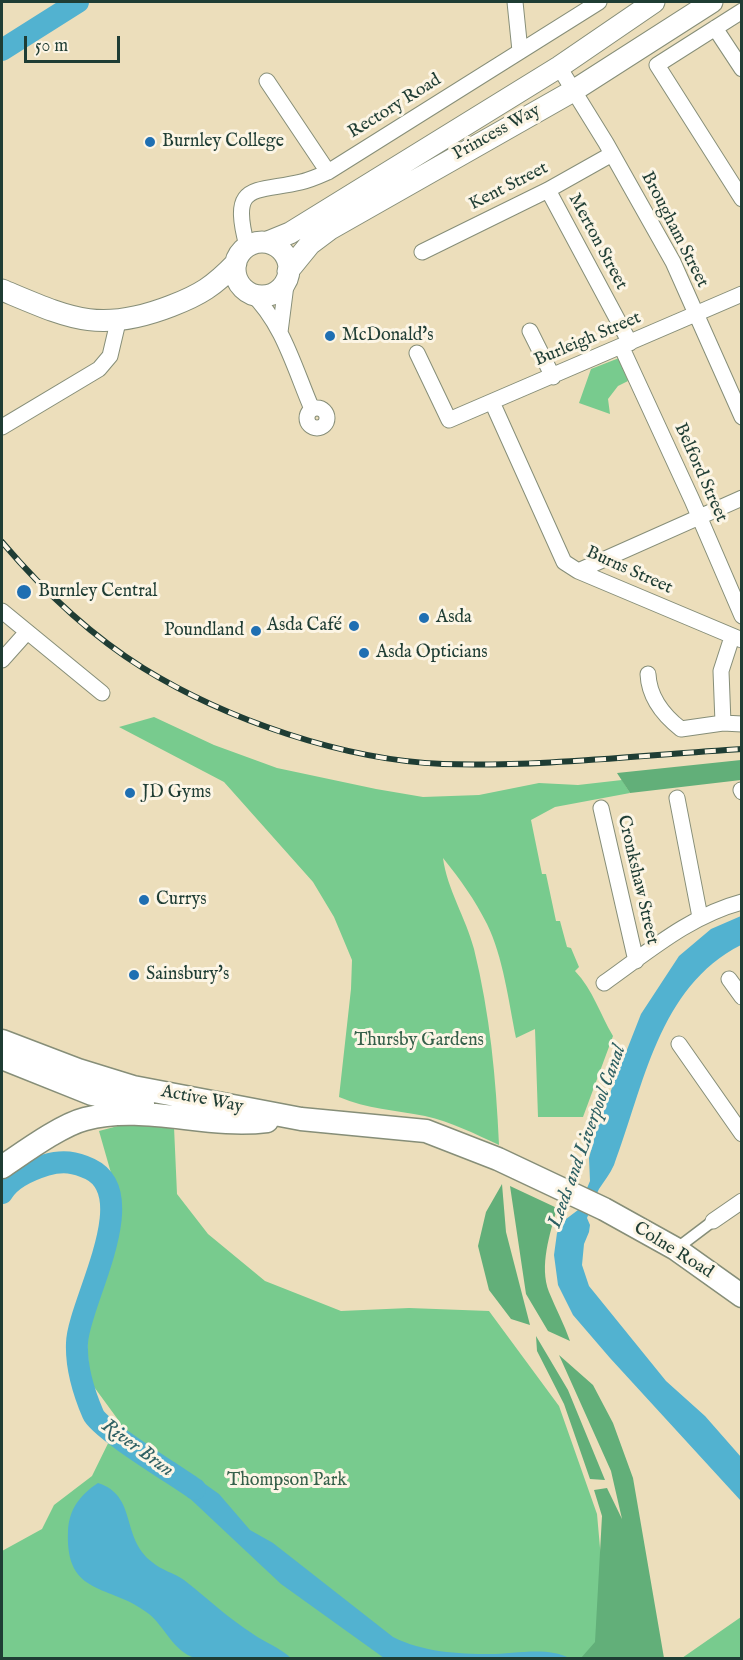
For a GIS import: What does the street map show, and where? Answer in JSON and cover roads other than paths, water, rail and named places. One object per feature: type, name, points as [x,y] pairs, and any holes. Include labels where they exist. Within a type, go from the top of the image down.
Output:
[{"type":"main road","name":"Princess Way","points":[[202,294],[250,250],[290,233],[559,67],[654,2]]},
{"type":"main road","name":"Princess Way","points":[[287,274],[310,244],[330,228],[573,91],[712,2]]},
{"type":"main road","points":[[250,250],[281,250],[288,263],[287,274],[276,291],[260,295],[249,292],[237,279],[250,250]]},
{"type":"main road","name":"Princess Way","points":[[2,290],[69,316],[118,322],[148,315],[202,294],[249,292]]},
{"type":"main road","name":"Active Way","points":[[2,1041],[121,1084],[301,1119]]},
{"type":"main road","name":"Active Way","points":[[2,1058],[92,1094],[129,1102],[275,1120]]},
{"type":"main road","points":[[2,1167],[82,1120],[92,1094],[89,1083],[78,1070]]},
{"type":"main road","points":[[2,1150],[92,1094],[121,1084]]},
{"type":"main road","name":"Active Way","points":[[82,1120],[100,1115],[251,1123],[301,1119]]},
{"type":"main road","name":"Colne Road","points":[[301,1119],[426,1131],[505,1162],[604,1209],[676,1249],[741,1296]]},
{"type":"street","points":[[515,2],[520,51]]},
{"type":"street","name":"Rectory Road","points":[[250,250],[241,219],[243,204],[248,194],[257,189],[303,182],[328,172],[599,2]]},
{"type":"street","points":[[740,191],[657,65],[741,11]]},
{"type":"street","points":[[715,28],[741,69]]},
{"type":"street","name":"Brougham Street","points":[[559,67],[612,154],[673,262],[741,417]]},
{"type":"street","points":[[267,81],[328,172]]},
{"type":"street","name":"Kent Street","points":[[422,252],[548,190],[612,154]]},
{"type":"street","name":"Merton Street","points":[[548,190],[625,345]]},
{"type":"street","points":[[280,332],[287,274]]},
{"type":"street","points":[[249,292],[264,307],[280,332],[312,409]]},
{"type":"street","name":"Burleigh Street","points":[[417,353],[450,420],[741,294]]},
{"type":"street","points":[[2,428],[99,369],[110,356],[118,322]]},
{"type":"street","points":[[530,331],[553,377]]},
{"type":"street","name":"Belford Street","points":[[625,345],[741,616]]},
{"type":"street","name":"Burns Street","points":[[492,402],[564,562],[578,571],[737,639]]},
{"type":"street","points":[[578,571],[741,498]]},
{"type":"street","points":[[2,611],[102,693]]},
{"type":"street","points":[[2,660],[27,632]]},
{"type":"street","points":[[723,723],[721,671],[737,639]]},
{"type":"street","points":[[648,674],[648,685],[664,716],[681,729],[723,723],[741,724]]},
{"type":"street","points":[[677,798],[700,917]]},
{"type":"street","name":"Cronkshaw Street","points":[[601,808],[636,961]]},
{"type":"street","points":[[604,983],[700,917],[712,910],[741,902]]},
{"type":"street","points":[[729,979],[741,997]]},
{"type":"street","points":[[679,1044],[741,1134]]},
{"type":"street","points":[[676,1249],[741,1201]]},
{"type":"water","points":[[741,916],[741,945],[713,963],[690,986],[672,1012],[658,1041],[645,1072],[614,1165],[597,1192],[587,1218],[590,1225],[584,1244],[582,1265],[589,1286],[666,1381],[705,1416],[741,1457],[741,1501],[573,1315],[558,1285],[554,1255],[557,1233],[566,1219],[578,1210],[590,1181],[589,1158],[599,1121],[641,1014],[679,956],[711,929]]},
{"type":"water","points":[[174,1462],[219,1494],[250,1530],[273,1543],[393,1637],[416,1646],[440,1651],[490,1654],[541,1651],[561,1654],[569,1658],[384,1658],[281,1584],[167,1477]]},
{"type":"water","points":[[98,1483],[119,1497],[136,1541],[142,1552],[152,1562],[184,1580],[235,1621],[291,1658],[227,1659],[195,1658],[187,1655],[149,1614],[134,1604],[82,1579],[74,1568],[69,1553],[69,1523],[77,1503]]},
{"type":"waterway","points":[[2,50],[78,2]]},
{"type":"waterway","name":"River Brun","points":[[2,1193],[21,1175],[52,1163],[74,1163],[90,1169],[105,1182],[111,1202],[110,1225],[80,1325],[77,1343],[79,1370],[84,1389],[98,1421],[123,1441],[195,1489]]},
{"type":"railway","points":[[2,542],[33,577],[68,610],[104,641],[143,668],[211,704],[287,734],[327,746],[366,755],[443,764],[518,764],[742,749]]},
{"type":"place","name":"Burnley College","points":[[150,142]]},
{"type":"place","name":"McDonald's","points":[[330,336]]},
{"type":"place","name":"Burnley Central","points":[[24,592]]},
{"type":"place","name":"Asda","points":[[424,618]]},
{"type":"place","name":"Asda Café","points":[[354,626]]},
{"type":"place","name":"Poundland","points":[[256,631]]},
{"type":"place","name":"Asda Opticians","points":[[364,653]]},
{"type":"place","name":"JD Gyms","points":[[130,793]]},
{"type":"place","name":"Currys","points":[[144,900]]},
{"type":"place","name":"Sainsbury's","points":[[134,975]]},
{"type":"park label","name":"Thursby Gardens","points":[[419,1041]]},
{"type":"park label","name":"Thompson Park","points":[[287,1481]]},
{"type":"water label","name":"Leeds and Liverpool Canal","points":[[588,1137]]}]
